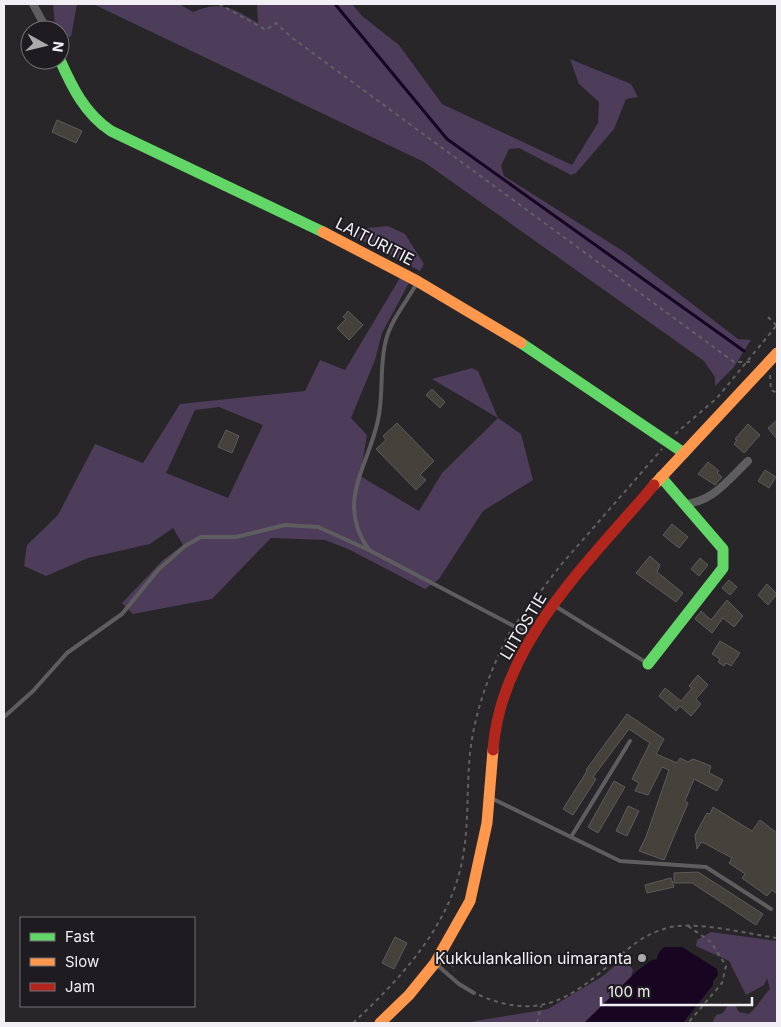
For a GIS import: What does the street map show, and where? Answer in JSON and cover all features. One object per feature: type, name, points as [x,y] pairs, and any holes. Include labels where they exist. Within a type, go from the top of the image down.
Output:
[{"type":"street","points":[[33,4],[42,20]]},
{"type":"street","name":"LAITURITIE","points":[[65,70],[84,104],[99,122],[118,135],[354,247],[418,281],[549,360],[684,453]]},
{"type":"street","name":"LIITOSTIE","points":[[380,1023],[409,995],[435,963],[470,901],[487,823],[494,735],[505,693],[524,649],[553,605],[661,477],[777,352]]},
{"type":"street","points":[[683,504],[698,504],[711,496],[748,461]]},
{"type":"street","points":[[648,664],[723,568],[723,549],[661,477]]},
{"type":"lane","points":[[369,550],[361,538],[353,519],[353,499],[378,422],[382,400],[382,374],[386,341],[418,281]]},
{"type":"lane","points":[[4,718],[33,691],[67,653],[122,614],[158,570],[185,546],[201,537],[236,537],[286,525],[318,527],[369,550],[533,636]]},
{"type":"lane","points":[[553,605],[648,664]]},
{"type":"lane","points":[[570,837],[630,741]]},
{"type":"lane","points":[[489,797],[620,862],[706,866],[771,909]]},
{"type":"lane","points":[[435,963],[459,984],[474,993]]},
{"type":"path","points":[[219,4],[266,30],[276,23],[292,37],[734,362],[746,362]]},
{"type":"path","points":[[353,1023],[385,993],[421,949],[448,903],[459,873],[466,832],[470,753],[477,712],[494,665],[513,627],[560,566],[668,442],[683,426],[717,398],[777,326],[768,317]]},
{"type":"path","points":[[772,390],[777,393]]},
{"type":"path","points":[[688,926],[711,942],[726,966],[722,983],[688,1023]]},
{"type":"path","points":[[474,993],[500,1004],[520,1007],[541,1006],[579,989],[638,939],[665,928],[688,926],[777,938]]},
{"type":"path","points":[[537,1023],[541,1006]]},
{"type":"shaded area","points":[[53,4],[77,4],[71,37],[70,20],[55,20]]},
{"type":"shaded area","points":[[93,4],[179,4],[193,12],[203,8],[219,6],[241,13],[258,23],[257,4],[352,4],[362,16],[399,45],[442,104],[572,165],[598,123],[599,102],[579,84],[570,59],[631,84],[638,97],[626,99],[614,129],[576,173],[571,175],[519,148],[509,149],[501,166],[504,176],[626,253],[738,339],[751,340],[734,367],[715,386],[715,377],[704,361],[424,162]]},
{"type":"shaded area","points":[[388,226],[405,234],[424,264],[420,271],[355,237],[367,228]]},
{"type":"shaded area","points":[[401,276],[410,281],[382,333],[375,360],[351,418],[367,435],[360,476],[419,511],[442,473],[498,418],[521,434],[533,480],[483,511],[439,579],[425,589],[348,549],[325,540],[271,538],[212,599],[133,614],[122,603],[163,560],[183,545],[173,528],[150,544],[88,558],[46,576],[24,566],[27,545],[58,515],[95,444],[143,463],[180,404],[305,391],[320,360],[345,370]],"holes":[[[219,407],[263,425],[228,498],[166,473],[195,410]]]},
{"type":"shaded area","points":[[472,368],[478,371],[498,418],[432,379]]},
{"type":"shaded area","points":[[711,932],[777,941],[777,1023],[712,1023],[716,1015],[723,1013],[728,1005],[735,1005],[739,1012],[749,1014],[770,989],[767,978],[764,985],[746,995],[729,961],[696,946],[697,940]]},
{"type":"shaded area","points":[[664,947],[682,947],[717,969],[718,975],[713,981],[713,985],[683,1023],[584,1023],[637,971],[650,961],[657,959],[658,954]]},
{"type":"shaded area","points":[[627,961],[633,970],[630,981],[584,1023],[464,1023],[548,1009],[603,976],[618,963]]},
{"type":"building","points":[[57,120],[82,131],[76,143],[52,132]]},
{"type":"building","points":[[348,311],[363,325],[349,340],[337,328],[346,319],[343,317]]},
{"type":"building","points":[[432,389],[445,402],[440,408],[426,395]]},
{"type":"building","points":[[777,420],[777,439],[768,428]]},
{"type":"building","points":[[397,423],[434,461],[420,475],[426,480],[416,490],[376,449],[386,440],[383,436]]},
{"type":"building","points":[[748,424],[760,435],[744,453],[734,444],[737,440],[735,439]]},
{"type":"building","points":[[226,430],[239,436],[232,453],[218,447]]},
{"type":"building","points":[[708,462],[719,471],[717,473],[722,477],[715,485],[698,474]]},
{"type":"building","points":[[765,470],[776,477],[769,488],[758,481]]},
{"type":"building","points":[[672,524],[688,537],[679,548],[663,535]]},
{"type":"building","points":[[650,556],[660,565],[657,572],[683,593],[676,602],[636,573]]},
{"type":"building","points":[[700,558],[708,565],[699,576],[691,569]]},
{"type":"building","points":[[729,580],[737,587],[730,595],[722,588]]},
{"type":"building","points":[[767,584],[777,594],[768,605],[758,595]]},
{"type":"building","points":[[727,600],[743,616],[734,627],[723,618],[712,633],[695,619],[701,611],[711,620]]},
{"type":"building","points":[[720,641],[740,653],[731,666],[726,663],[724,666],[718,662],[720,659],[712,654]]},
{"type":"building","points":[[698,675],[708,685],[696,699],[701,704],[691,716],[680,706],[676,711],[659,696],[665,688],[681,701],[692,688],[689,686]]},
{"type":"building","points":[[627,714],[664,739],[656,754],[677,763],[680,758],[688,762],[693,759],[711,766],[709,773],[723,780],[717,791],[694,779],[685,801],[688,803],[664,860],[639,851],[646,837],[669,770],[662,767],[648,795],[635,791],[639,783],[632,779],[650,743],[629,729],[593,777],[596,779],[573,815],[563,809],[586,770]]},
{"type":"building","points":[[614,781],[625,787],[598,833],[588,827]]},
{"type":"building","points":[[628,806],[639,811],[627,836],[616,831]]},
{"type":"building","points":[[713,807],[752,831],[760,820],[777,833],[777,894],[772,890],[767,896],[742,878],[745,874],[729,863],[732,858],[701,842],[697,849],[695,835],[707,813],[710,814]]},
{"type":"building","points":[[698,872],[763,914],[756,925],[692,883],[674,883],[674,873]]},
{"type":"building","points":[[671,878],[674,887],[647,893],[645,885]]},
{"type":"building","points":[[395,937],[407,943],[394,969],[382,963]]},
{"type":"waterway","points":[[335,4],[447,139],[744,351]]},
{"type":"traffic: fast","points":[[64,70],[80,99],[94,117],[111,131],[323,232]]},
{"type":"traffic: fast","points":[[521,343],[684,453]]},
{"type":"traffic: fast","points":[[648,664],[723,568],[723,549],[661,477]]},
{"type":"traffic: slow","points":[[323,232],[417,281],[521,343]]},
{"type":"traffic: slow","points":[[654,485],[777,353]]},
{"type":"traffic: slow","points":[[380,1023],[409,995],[435,963],[470,901],[487,823],[493,750]]},
{"type":"traffic: jam","points":[[493,750],[500,711],[512,674],[530,639],[552,606],[577,574],[654,485]]},
{"type":"place","name":"Kukkulankallion uimaranta","points":[[642,958]]}]
